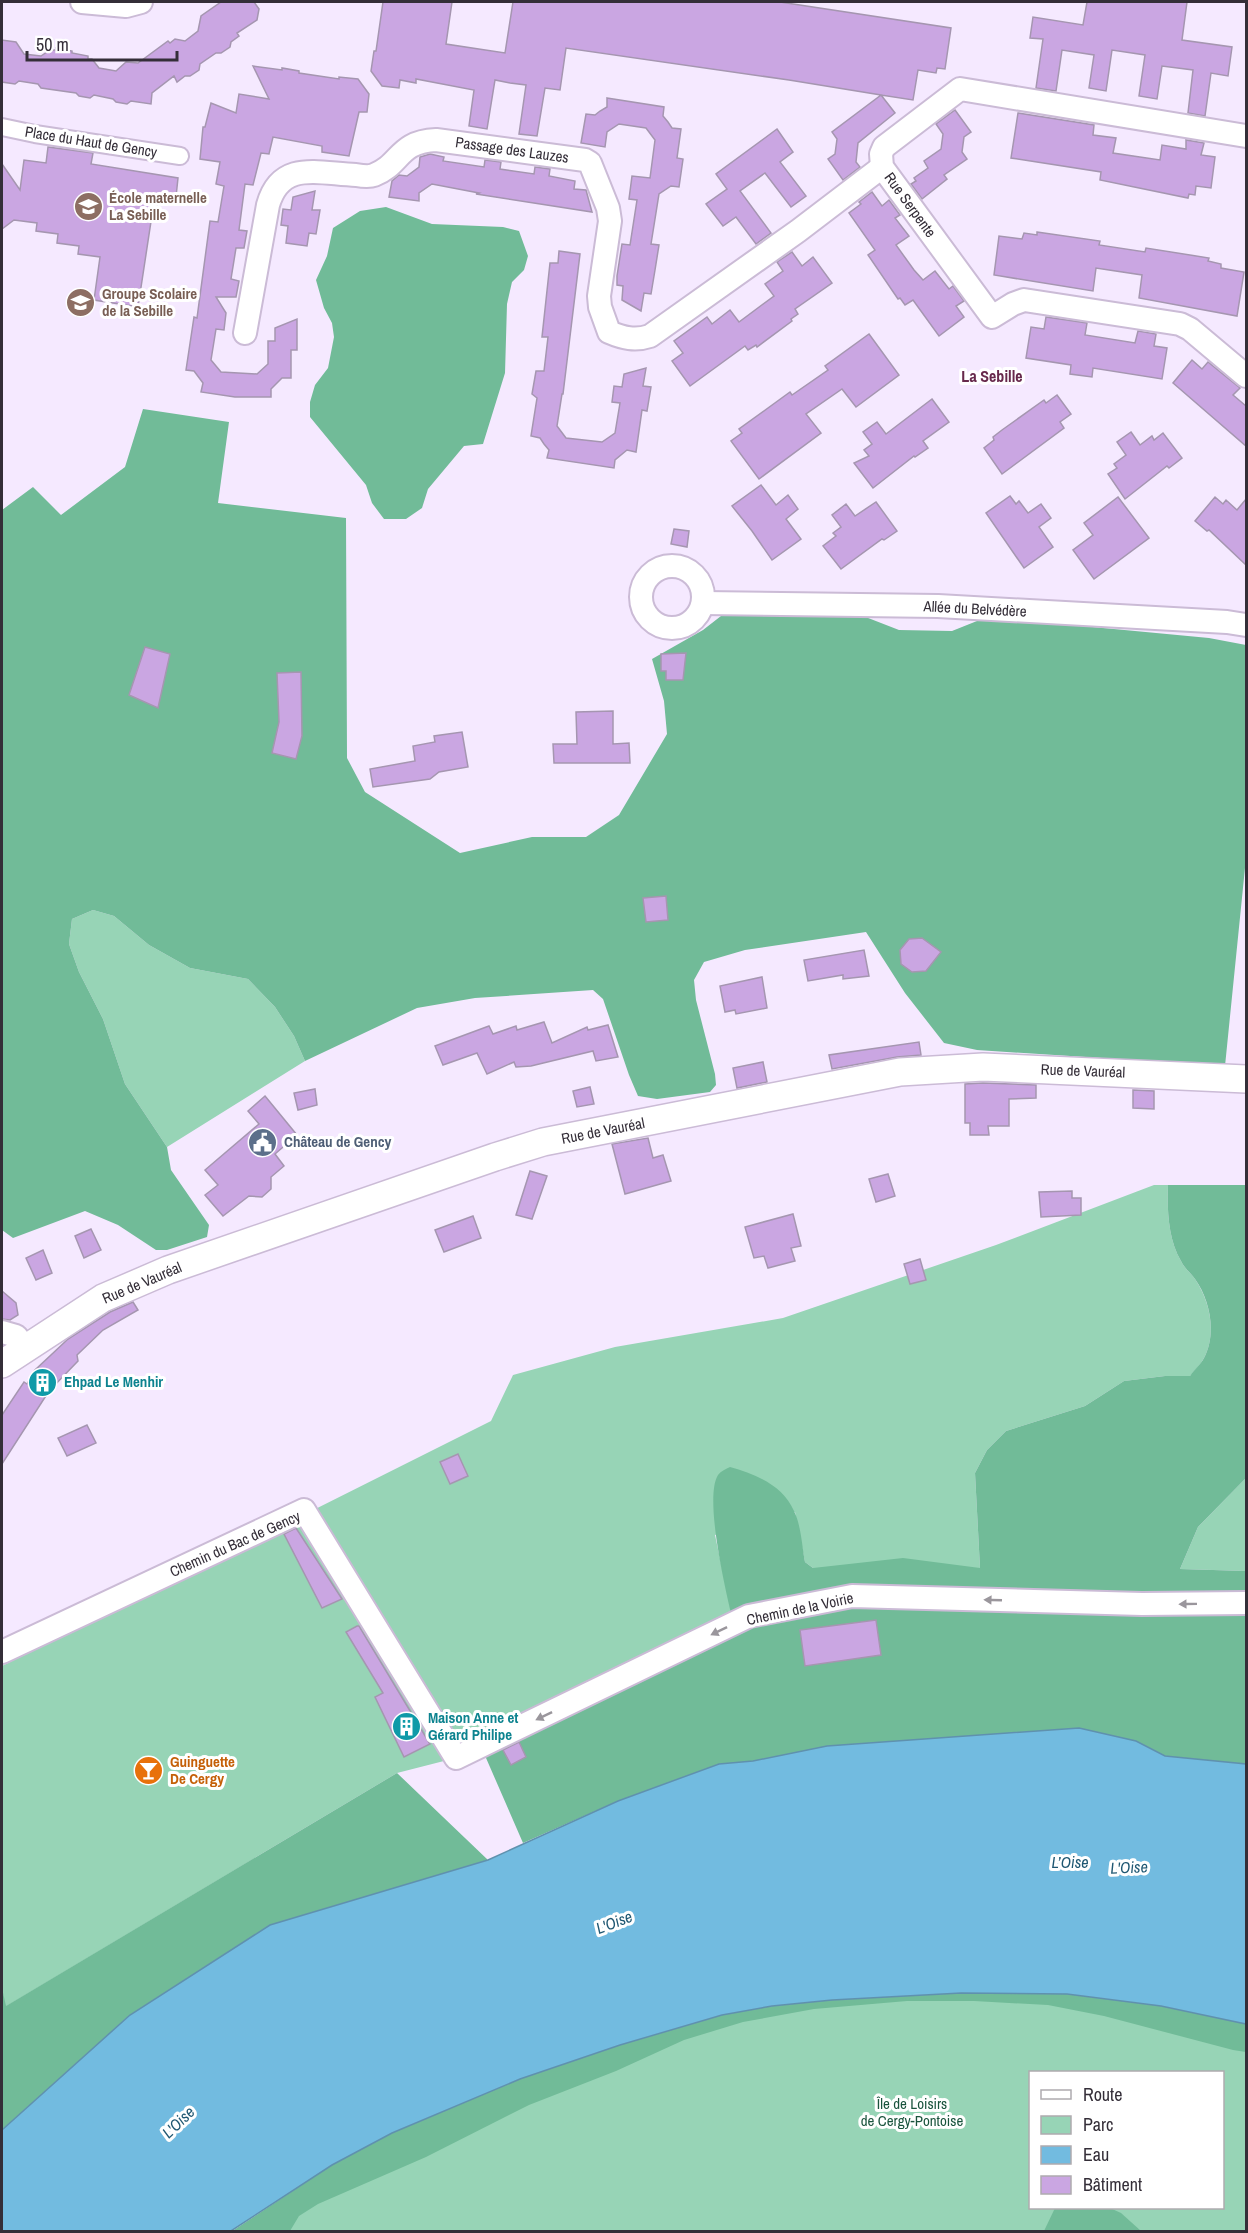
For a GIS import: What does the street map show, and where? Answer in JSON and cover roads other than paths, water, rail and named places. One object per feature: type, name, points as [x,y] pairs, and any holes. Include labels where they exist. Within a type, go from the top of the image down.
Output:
[{"type":"street","points":[[81,2],[126,6],[141,2]]},
{"type":"street","name":"Rue Serpente","points":[[1246,136],[960,89],[884,147],[881,154],[882,167],[992,317],[1023,300],[1180,324],[1190,329],[1246,375]]},
{"type":"street","name":"Place du Haut de Gency","points":[[2,127],[180,156]]},
{"type":"street","name":"Passage des Lauzes","points":[[245,333],[272,190],[291,175],[306,171],[352,175],[375,174],[386,168],[407,147],[425,140],[585,160],[590,163],[609,208],[610,221],[599,296],[603,319],[609,332],[630,339],[641,339],[650,336],[686,311],[882,167]]},
{"type":"street","name":"Allée du Belvédère","points":[[703,603],[938,606],[1227,622],[1246,626]]},
{"type":"street","name":"Rue de Vauréal","points":[[2,1364],[103,1298],[168,1270],[543,1142],[900,1072],[983,1067],[1246,1079]]},
{"type":"street","points":[[2,1332],[16,1336],[25,1347]]},
{"type":"street","name":"Chemin du Bac de Gency","points":[[2,1652],[304,1510],[456,1758]]},
{"type":"street","name":"Chemin de la Voirie","points":[[456,1758],[749,1617],[852,1596],[1134,1604],[1246,1603]]},
{"type":"water","name":"L’Oise","points":[[1079,1728],[1136,1741],[1165,1756],[1246,1764],[1246,2024],[1161,2006],[1067,1994],[961,1993],[832,2000],[772,2006],[722,2015],[620,2045],[520,2079],[392,2133],[332,2165],[231,2231],[2,2231],[2,2130],[130,2015],[270,1925],[488,1860],[618,1801],[719,1764],[753,1761],[827,1746]]},
{"type":"place","name":"École maternelle La Sebille","points":[[88,207]]},
{"type":"place","name":"Groupe Scolaire de la Sebille","points":[[81,303]]},
{"type":"place","name":"Château de Gency","points":[[263,1142]]},
{"type":"place","name":"Ehpad Le Menhir","points":[[43,1382]]},
{"type":"place","name":"Maison Anne et Gérard Philipe","points":[[407,1727]]},
{"type":"place","name":"Guinguette De Cergy","points":[[149,1771]]},
{"type":"district","name":"La Sebille","points":[[992,376]]},
{"type":"water label","name":"L'Oise","points":[[1129,1867]]},
{"type":"water label","name":"L'Oise","points":[[614,1922]]},
{"type":"water label","name":"L'Oise","points":[[178,2122]]},
{"type":"park label","name":"Île de Loisirs de Cergy-Pontoise","points":[[912,2112]]}]
